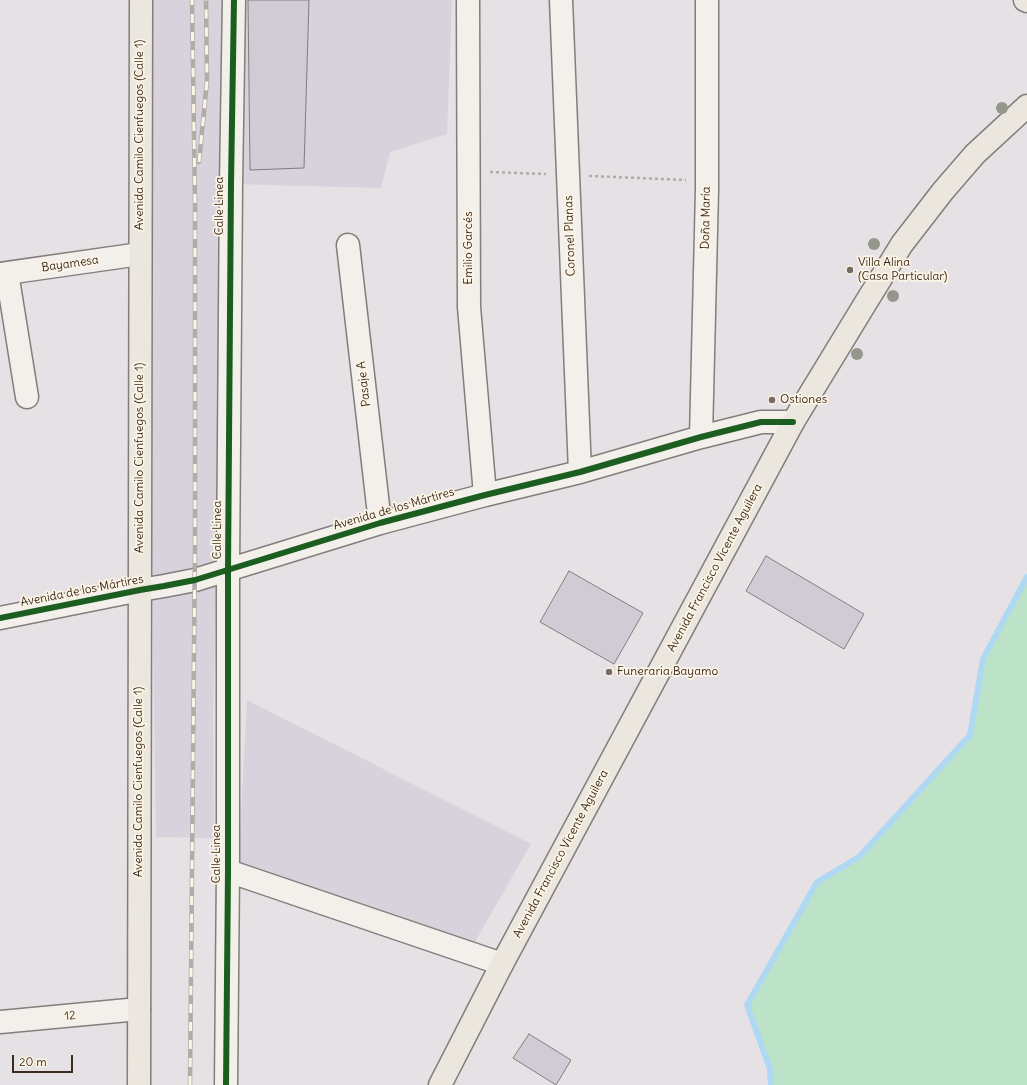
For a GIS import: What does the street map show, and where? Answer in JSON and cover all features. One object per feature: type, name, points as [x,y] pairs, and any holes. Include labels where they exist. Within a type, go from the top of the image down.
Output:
[{"type":"main road","name":"Avenida Camilo Cienfuegos (Calle 1)","points":[[139,1085],[141,0]]},
{"type":"main road","name":"Avenida Francisco Vicente Aguilera","points":[[440,1085],[502,964],[793,422],[902,244],[943,191],[975,154],[1027,106]]},
{"type":"street","name":"Calle Linea","points":[[226,1085],[228,570],[234,0]]},
{"type":"street","name":"Emilio Garcés","points":[[468,0],[469,307],[485,495]]},
{"type":"street","name":"Coronel Planas","points":[[561,0],[580,472]]},
{"type":"street","name":"Doña María","points":[[701,437],[707,190],[707,0]]},
{"type":"street","name":"Pasaje A","points":[[348,245],[380,523]]},
{"type":"street","name":"Bayamesa","points":[[3,273],[140,254]]},
{"type":"street","points":[[3,273],[27,397]]},
{"type":"street","name":"Avenida de los Mártires","points":[[0,618],[195,580],[380,523],[580,472],[701,437],[760,422],[793,422]]},
{"type":"street","points":[[228,871],[502,964]]},
{"type":"street","name":"12","points":[[0,1022],[139,1010]]},
{"type":"shaded area","points":[[151,0],[224,0],[220,459],[213,711],[214,838],[156,837],[152,569]]},
{"type":"shaded area","points":[[242,0],[452,0],[447,134],[390,152],[381,188],[231,184]]},
{"type":"shaded area","points":[[247,700],[531,844],[472,947],[238,873]]},
{"type":"green space","points":[[1027,577],[1027,1085],[771,1085],[770,1069],[747,1005],[817,882],[859,857],[970,735],[983,659]]},
{"type":"building","points":[[248,0],[309,0],[304,168],[250,170]]},
{"type":"building","points":[[766,556],[864,614],[844,649],[746,591]]},
{"type":"building","points":[[569,571],[643,613],[614,664],[540,622]]},
{"type":"building","points":[[529,1034],[571,1060],[556,1085],[513,1058]]},
{"type":"waterway","points":[[771,1085],[770,1069],[747,1005],[817,882],[859,857],[970,735],[983,659],[1027,577]]},
{"type":"railway","points":[[190,1085],[195,543],[195,202],[192,0]]},
{"type":"railway","points":[[199,162],[207,81],[206,0]]},
{"type":"cycle path","points":[[226,1085],[228,570],[234,0]]},
{"type":"cycle path","points":[[0,618],[195,580],[380,523],[580,472],[701,437],[761,422],[793,422]]},
{"type":"place","name":"Villa Alina (Casa Particular)","points":[[850,270]]},
{"type":"place","name":"Ostiones","points":[[772,400]]},
{"type":"place","name":"Funeraria Bayamo","points":[[609,672]]}]
